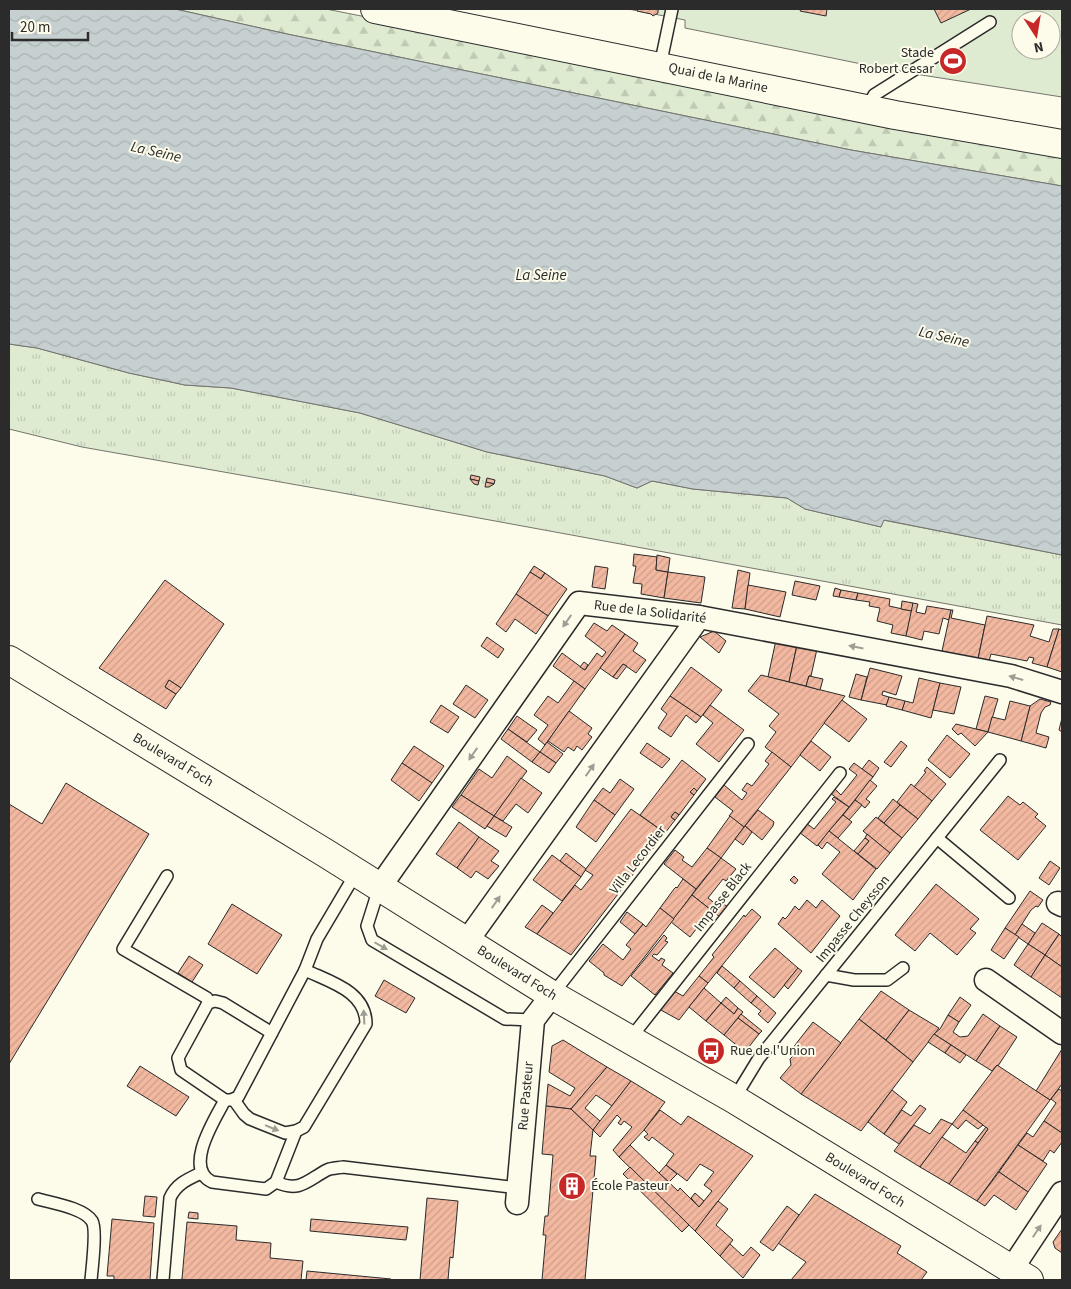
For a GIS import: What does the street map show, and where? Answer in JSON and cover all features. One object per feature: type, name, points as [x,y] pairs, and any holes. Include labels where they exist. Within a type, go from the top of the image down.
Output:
[{"type":"main road","name":"Quai de la Marine","points":[[375,9],[867,108],[1062,144]]},
{"type":"main road","name":"Boulevard Foch","points":[[9,660],[552,994],[734,1099],[1020,1275]]},
{"type":"street","name":"Rue de la Solidarité","points":[[379,888],[580,603],[699,617],[1011,676],[1062,692]]},
{"type":"street","points":[[467,941],[699,617]]},
{"type":"street","points":[[986,980],[1062,1033]]},
{"type":"street","points":[[533,1020],[552,994]]},
{"type":"street","name":"Rue Pasteur","points":[[518,1196],[533,1020]]},
{"type":"street","points":[[1020,1275],[1062,1193]]},
{"type":"lane","points":[[660,66],[672,9]]},
{"type":"lane","points":[[867,108],[874,95],[990,22]]},
{"type":"lane","name":"Villa Lecordier","points":[[552,994],[748,744]]},
{"type":"lane","name":"Impasse Cheysson","points":[[734,1099],[759,1058],[1000,760]]},
{"type":"lane","name":"Impasse Black","points":[[629,1040],[840,774]]},
{"type":"lane","points":[[937,838],[1009,898]]},
{"type":"lane","points":[[296,1132],[276,1182],[266,1189],[212,1182],[205,1179],[201,1173],[201,1156],[206,1135],[230,1100],[238,1097],[305,970],[317,939],[356,873]]},
{"type":"lane","points":[[167,876],[123,949],[207,998],[208,1003]]},
{"type":"lane","points":[[379,888],[367,926],[372,940],[505,1019],[533,1020]]},
{"type":"lane","points":[[826,975],[854,980],[887,980],[903,968]]},
{"type":"lane","points":[[272,1032],[223,1003],[215,1001],[208,1003],[178,1058],[178,1064],[181,1070],[230,1100],[250,1119],[285,1133],[296,1132],[304,1128],[366,1024],[364,1007],[357,997],[305,970]]},
{"type":"lane","points":[[276,1182],[284,1186],[298,1186],[308,1183],[329,1169],[343,1167],[518,1196]]},
{"type":"lane","points":[[163,1280],[170,1198],[173,1190],[186,1180],[201,1173]]},
{"type":"lane","points":[[38,1198],[79,1211],[92,1221],[95,1230],[91,1280]]},
{"type":"green space","points":[[175,9],[326,9],[1062,155],[1062,186],[851,150],[287,34]]},
{"type":"green space","name":"Stade Robert Cesar","points":[[628,9],[1062,9],[1062,97],[896,71],[685,28],[685,20]]},
{"type":"green space","points":[[9,344],[37,348],[129,373],[185,385],[231,388],[360,413],[487,452],[605,476],[637,488],[652,481],[693,489],[787,498],[805,509],[881,527],[883,520],[1062,555],[1062,625],[82,447],[9,429]]},
{"type":"water","name":"La Seine","points":[[9,9],[175,9],[287,34],[851,150],[1062,186],[1062,555],[884,520],[881,527],[805,509],[787,498],[693,489],[652,481],[637,488],[605,476],[487,452],[360,413],[231,388],[185,385],[129,373],[37,348],[9,344]]},
{"type":"building","points":[[638,9],[658,9],[658,13],[653,16],[637,11]]},
{"type":"building","points":[[801,9],[827,9],[826,16],[800,11]]},
{"type":"building","points":[[934,9],[971,9],[941,23]]},
{"type":"building","points":[[471,475],[480,477],[479,481],[470,479]]},
{"type":"building","points":[[487,478],[495,480],[494,484],[486,482]]},
{"type":"building","points":[[470,479],[479,481],[478,485],[474,484]]},
{"type":"building","points":[[486,482],[494,484],[485,487]]},
{"type":"building","points":[[634,554],[657,557],[656,570],[668,572],[664,598],[641,594],[642,584],[633,583],[636,566],[633,566]]},
{"type":"building","points":[[657,555],[670,558],[668,572],[656,570]]},
{"type":"building","points":[[534,566],[545,573],[541,579],[530,572]]},
{"type":"building","points":[[595,566],[608,568],[605,589],[592,587]]},
{"type":"building","points":[[738,570],[750,573],[745,609],[732,608]]},
{"type":"building","points":[[530,572],[541,579],[545,573],[567,589],[548,616],[516,594]]},
{"type":"building","points":[[668,572],[705,577],[701,603],[664,598]]},
{"type":"building","points":[[165,580],[224,624],[181,688],[169,680],[165,687],[176,694],[166,709],[99,668]]},
{"type":"building","points":[[795,581],[820,586],[816,600],[792,595]]},
{"type":"building","points":[[748,585],[786,592],[780,617],[745,609]]},
{"type":"building","points":[[835,588],[841,590],[839,597],[833,596]]},
{"type":"building","points":[[841,590],[858,593],[856,600],[839,597]]},
{"type":"building","points":[[858,593],[890,599],[889,606],[912,611],[906,636],[891,633],[893,625],[877,621],[880,608],[869,606],[870,602],[856,600]]},
{"type":"building","points":[[516,594],[548,616],[536,634],[515,619],[506,632],[496,624]]},
{"type":"building","points":[[902,601],[913,603],[912,611],[901,609]]},
{"type":"building","points":[[913,603],[918,604],[916,612],[925,614],[927,606],[951,610],[949,620],[943,618],[939,634],[924,631],[922,640],[906,636]]},
{"type":"building","points":[[951,610],[953,610],[951,618],[985,625],[978,659],[942,651]]},
{"type":"building","points":[[987,616],[1034,625],[1030,636],[1049,642],[1053,629],[1059,629],[1047,667],[1032,663],[1034,658],[1029,657],[1027,661],[991,654],[989,661],[978,659]]},
{"type":"building","points":[[594,623],[607,631],[612,625],[625,634],[585,689],[553,666],[562,653],[585,670],[597,653],[602,657],[606,652],[585,636]]},
{"type":"building","points":[[1059,629],[1062,630],[1062,672],[1047,667]]},
{"type":"building","points":[[714,631],[726,641],[719,653],[700,637]]},
{"type":"building","points":[[625,634],[638,643],[633,651],[646,660],[636,673],[623,664],[613,677],[600,668]]},
{"type":"building","points":[[487,637],[504,649],[498,658],[481,646]]},
{"type":"building","points":[[776,640],[797,645],[789,682],[768,677]]},
{"type":"building","points":[[797,645],[817,649],[811,676],[809,676],[806,686],[789,682]]},
{"type":"building","points":[[584,662],[588,665],[585,670],[580,667]]},
{"type":"building","points":[[623,664],[627,666],[617,679],[613,677]]},
{"type":"building","points":[[691,667],[722,690],[701,717],[670,696]]},
{"type":"building","points":[[870,668],[902,676],[896,695],[883,691],[882,695],[889,697],[887,705],[861,700]]},
{"type":"building","points":[[856,674],[867,677],[861,700],[849,697]]},
{"type":"building","points":[[761,675],[845,696],[791,767],[765,747],[776,732],[769,726],[779,714],[748,691]]},
{"type":"building","points":[[809,676],[823,679],[820,690],[806,686]]},
{"type":"building","points":[[919,678],[940,683],[931,718],[902,710],[905,701],[913,703]]},
{"type":"building","points":[[169,680],[181,688],[176,694],[165,687]]},
{"type":"building","points":[[574,681],[585,689],[545,745],[538,739],[548,725],[534,715],[548,696],[558,703]]},
{"type":"building","points":[[940,683],[961,687],[954,714],[933,710]]},
{"type":"building","points":[[466,685],[488,700],[475,718],[453,704]]},
{"type":"building","points":[[670,696],[701,717],[696,723],[686,715],[671,737],[658,728],[667,714],[661,709]]},
{"type":"building","points":[[985,696],[998,699],[988,732],[976,729]]},
{"type":"building","points":[[889,697],[905,701],[902,710],[886,706]]},
{"type":"building","points":[[1040,699],[1051,702],[1041,713],[1036,733],[1049,737],[1046,748],[1021,741],[1030,706]]},
{"type":"building","points":[[842,700],[867,719],[849,742],[824,723]]},
{"type":"building","points":[[1010,701],[1030,706],[1021,741],[988,732],[992,717],[1005,720]]},
{"type":"building","points":[[441,705],[459,717],[448,733],[430,722]]},
{"type":"building","points":[[710,705],[744,730],[719,762],[696,744],[713,723],[703,715]]},
{"type":"building","points":[[569,711],[592,728],[588,734],[592,737],[582,750],[577,746],[574,751],[568,747],[564,752],[548,741]]},
{"type":"building","points":[[517,716],[537,730],[527,742],[508,729]]},
{"type":"building","points":[[1062,718],[1062,732],[1059,730]]},
{"type":"building","points":[[956,724],[988,732],[975,746],[961,733],[958,735],[952,729]]},
{"type":"building","points":[[508,729],[540,752],[532,762],[501,739]]},
{"type":"building","points":[[947,735],[970,754],[950,778],[928,760]]},
{"type":"building","points":[[811,741],[831,757],[820,771],[800,755]]},
{"type":"building","points":[[901,741],[907,746],[891,767],[884,762]]},
{"type":"building","points":[[547,742],[563,754],[556,763],[540,752]]},
{"type":"building","points":[[647,743],[670,759],[662,768],[640,753]]},
{"type":"building","points":[[414,746],[444,766],[432,783],[402,763]]},
{"type":"building","points":[[540,752],[556,763],[549,773],[532,762]]},
{"type":"building","points":[[772,752],[791,767],[744,827],[729,816],[733,811],[715,797],[724,785],[742,800],[747,793],[742,790],[747,783],[752,786],[769,764],[765,761]]},
{"type":"building","points":[[507,756],[527,771],[494,816],[461,795],[479,769],[492,778]]},
{"type":"building","points":[[682,760],[706,779],[697,791],[694,788],[690,792],[694,795],[679,815],[675,812],[671,817],[675,820],[665,833],[640,815]]},
{"type":"building","points":[[869,760],[879,768],[873,777],[862,769]]},
{"type":"building","points":[[402,763],[432,783],[419,801],[391,780]]},
{"type":"building","points":[[854,763],[873,777],[849,807],[830,793],[834,788],[841,795],[857,775],[849,769]]},
{"type":"building","points":[[927,767],[946,784],[932,801],[914,787],[926,772],[924,771]]},
{"type":"building","points":[[521,778],[542,793],[528,813],[516,804],[503,821],[494,816]]},
{"type":"building","points":[[620,779],[634,789],[615,815],[594,800],[603,788],[610,793]]},
{"type":"building","points":[[870,780],[877,786],[866,799],[870,802],[865,808],[855,800]]},
{"type":"building","points":[[66,783],[149,834],[9,1064],[9,804],[42,824]]},
{"type":"building","points":[[911,784],[932,801],[918,819],[897,802]]},
{"type":"building","points":[[694,788],[697,791],[694,795],[690,792]]},
{"type":"building","points":[[461,795],[494,816],[485,829],[452,807]]},
{"type":"building","points":[[1008,796],[1020,805],[1023,802],[1038,814],[1035,817],[1046,826],[1018,860],[980,830]]},
{"type":"building","points":[[834,797],[849,807],[817,846],[799,832],[806,823],[814,829],[836,802],[832,799]]},
{"type":"building","points":[[893,799],[900,805],[884,823],[878,818]]},
{"type":"building","points":[[594,800],[615,815],[596,842],[576,827]]},
{"type":"building","points":[[855,800],[862,805],[849,820],[843,815]]},
{"type":"building","points":[[900,805],[918,819],[902,838],[884,823]]},
{"type":"building","points":[[631,809],[665,833],[571,955],[537,934],[575,885],[581,890],[593,875],[585,870]]},
{"type":"building","points":[[758,810],[774,822],[762,840],[745,826]]},
{"type":"building","points":[[675,812],[679,815],[675,820],[671,817]]},
{"type":"building","points":[[843,815],[852,822],[838,838],[829,831]]},
{"type":"building","points":[[494,816],[512,827],[506,837],[487,826]]},
{"type":"building","points":[[730,816],[744,827],[721,858],[707,848]]},
{"type":"building","points":[[876,817],[902,838],[890,853],[863,831]]},
{"type":"building","points":[[459,822],[479,837],[457,868],[436,854]]},
{"type":"building","points":[[745,826],[752,832],[743,845],[735,839]]},
{"type":"building","points":[[829,831],[876,869],[853,900],[822,874],[840,852],[827,842],[822,849],[818,845]]},
{"type":"building","points":[[867,834],[890,853],[877,869],[858,854],[869,841],[865,838]]},
{"type":"building","points":[[479,837],[499,851],[491,861],[499,866],[488,879],[476,871],[471,878],[457,868]]},
{"type":"building","points":[[865,838],[869,841],[858,854],[854,851]]},
{"type":"building","points":[[707,848],[721,858],[696,889],[664,864],[675,850],[684,857],[682,860],[692,867]]},
{"type":"building","points":[[566,853],[586,869],[581,877],[560,861]]},
{"type":"building","points":[[552,855],[581,877],[562,901],[533,880]]},
{"type":"building","points":[[721,858],[736,869],[726,881],[723,879],[708,898],[716,904],[719,901],[728,907],[720,917],[692,895]]},
{"type":"building","points":[[1050,861],[1060,868],[1049,885],[1039,878]]},
{"type":"building","points":[[794,876],[798,880],[795,884],[790,880]]},
{"type":"building","points":[[683,879],[696,889],[674,919],[660,908]]},
{"type":"building","points":[[936,884],[979,919],[970,929],[976,933],[957,955],[930,933],[915,951],[895,935]]},
{"type":"building","points":[[1030,891],[1043,900],[1038,907],[1036,906],[1031,910],[1015,935],[1005,928]]},
{"type":"building","points":[[692,895],[711,910],[690,937],[671,922]]},
{"type":"building","points":[[807,900],[816,908],[822,900],[840,916],[811,953],[778,924],[783,917],[785,919],[788,916],[795,906],[799,910]]},
{"type":"building","points":[[232,904],[282,935],[257,974],[208,944]]},
{"type":"building","points":[[542,905],[553,913],[537,934],[525,927]]},
{"type":"building","points":[[660,908],[674,919],[622,986],[604,975],[589,961],[603,944],[623,960],[631,949],[626,945],[643,924],[646,927]]},
{"type":"building","points":[[752,909],[761,917],[708,983],[699,976],[714,957],[712,955],[744,915],[745,917]]},
{"type":"building","points":[[627,912],[643,924],[635,934],[620,922]]},
{"type":"building","points":[[1042,923],[1059,934],[1045,955],[1028,944]]},
{"type":"building","points":[[1022,924],[1035,933],[1028,944],[1015,935]]},
{"type":"building","points":[[1005,928],[1019,937],[1004,959],[991,950]]},
{"type":"building","points":[[1059,934],[1062,937],[1062,967],[1045,955]]},
{"type":"building","points":[[664,935],[667,938],[665,941],[668,942],[657,955],[654,954],[652,956],[659,961],[661,958],[665,960],[662,965],[673,973],[655,995],[631,976]]},
{"type":"building","points":[[1028,944],[1045,955],[1031,977],[1014,965]]},
{"type":"building","points":[[775,948],[798,968],[774,998],[749,977]]},
{"type":"building","points":[[1045,955],[1062,967],[1062,998],[1031,977]]},
{"type":"building","points":[[189,956],[203,965],[192,982],[178,973]]},
{"type":"building","points":[[722,966],[740,981],[734,988],[717,973]]},
{"type":"building","points":[[798,968],[802,971],[788,989],[784,985]]},
{"type":"building","points":[[699,976],[708,983],[679,1020],[659,1009],[674,991],[683,996]]},
{"type":"building","points":[[384,980],[415,998],[406,1013],[375,996]]},
{"type":"building","points":[[740,981],[757,996],[751,1003],[734,988]]},
{"type":"building","points":[[704,988],[721,1003],[706,1021],[689,1007]]},
{"type":"building","points":[[881,991],[909,1010],[886,1040],[859,1019]]},
{"type":"building","points":[[757,996],[776,1013],[768,1023],[758,1014],[761,1011],[751,1003]]},
{"type":"building","points":[[726,997],[738,1008],[734,1014],[721,1003]]},
{"type":"building","points":[[960,997],[971,1005],[959,1022],[948,1015]]},
{"type":"building","points":[[721,1003],[734,1014],[738,1008],[743,1012],[724,1035],[706,1021]]},
{"type":"building","points":[[909,1010],[939,1028],[913,1062],[886,1040]]},
{"type":"building","points":[[741,1014],[762,1031],[759,1034],[738,1018]]},
{"type":"building","points":[[983,1014],[1000,1026],[976,1061],[934,1034],[940,1029],[948,1015],[959,1022],[953,1032],[960,1037],[968,1036]]},
{"type":"building","points":[[738,1018],[759,1034],[745,1052],[724,1035]]},
{"type":"building","points":[[859,1019],[913,1062],[861,1131],[801,1094]]},
{"type":"building","points":[[813,1022],[841,1043],[801,1094],[780,1078],[791,1065],[790,1059],[796,1053],[792,1049]]},
{"type":"building","points":[[1000,1026],[1017,1037],[998,1066],[992,1071],[976,1061]]},
{"type":"building","points":[[934,1034],[951,1045],[945,1053],[928,1042]]},
{"type":"building","points":[[563,1040],[607,1067],[571,1109],[546,1106],[548,1084],[570,1096],[575,1088],[549,1072],[552,1046]]},
{"type":"building","points":[[951,1045],[966,1055],[960,1063],[945,1053]]},
{"type":"building","points":[[1062,1049],[1062,1084],[1050,1100],[1036,1091]]},
{"type":"building","points":[[997,1065],[1050,1100],[977,1201],[949,1184],[988,1129],[963,1110]]},
{"type":"building","points":[[140,1066],[189,1097],[176,1116],[127,1086]]},
{"type":"building","points":[[607,1067],[631,1081],[612,1106],[596,1095],[585,1108],[600,1121],[593,1130],[571,1109]]},
{"type":"building","points":[[631,1081],[665,1102],[644,1130],[619,1157],[613,1150],[632,1127],[624,1121],[621,1125],[618,1123],[621,1119],[617,1115],[600,1137],[593,1130]]},
{"type":"building","points":[[1059,1089],[1062,1091],[1062,1133],[1044,1121],[1056,1103],[1051,1099]]},
{"type":"building","points":[[892,1090],[907,1102],[884,1134],[868,1122]]},
{"type":"building","points":[[920,1105],[926,1109],[899,1144],[884,1134],[902,1110],[911,1116]]},
{"type":"building","name":"École Pasteur","points":[[546,1106],[571,1109],[593,1130],[590,1156],[596,1156],[585,1280],[542,1280],[546,1235],[543,1235],[545,1216],[548,1216],[553,1155],[542,1154]]},
{"type":"building","points":[[660,1110],[681,1125],[688,1116],[753,1156],[695,1231],[619,1157],[630,1145],[678,1191],[680,1188],[699,1207],[712,1191],[704,1185],[714,1172],[700,1164],[687,1181],[666,1165],[674,1154],[652,1137],[649,1141],[644,1137],[648,1134],[644,1130]]},
{"type":"building","points":[[963,1110],[983,1125],[978,1129],[966,1120],[958,1129],[952,1124]]},
{"type":"building","points":[[941,1119],[952,1124],[920,1167],[894,1151],[914,1125],[930,1134]]},
{"type":"building","points":[[1044,1121],[1062,1133],[1062,1142],[1054,1153],[1050,1150],[1043,1161],[1018,1145],[1027,1133],[1033,1137]]},
{"type":"building","points":[[986,1127],[988,1129],[978,1143],[975,1141]]},
{"type":"building","points":[[942,1137],[966,1153],[975,1141],[978,1143],[949,1184],[920,1167]]},
{"type":"building","points":[[1018,1145],[1047,1164],[1028,1192],[999,1172]]},
{"type":"building","points":[[666,1165],[677,1174],[669,1182],[659,1173]]},
{"type":"building","points":[[630,1167],[689,1225],[682,1232],[623,1174]]},
{"type":"building","points":[[999,1172],[1028,1192],[1016,1210],[994,1195],[985,1206],[977,1201]]},
{"type":"building","points":[[695,1193],[704,1201],[699,1207],[691,1198]]},
{"type":"building","points":[[815,1194],[901,1246],[897,1253],[927,1272],[921,1280],[791,1280],[806,1262],[778,1243]]},
{"type":"building","points":[[145,1196],[157,1197],[155,1217],[143,1216]]},
{"type":"building","points":[[427,1198],[458,1201],[453,1258],[450,1257],[448,1280],[420,1280]]},
{"type":"building","points":[[718,1201],[728,1209],[716,1225],[733,1240],[720,1256],[695,1231]]},
{"type":"building","points":[[787,1206],[799,1215],[773,1251],[760,1242]]},
{"type":"building","points":[[189,1212],[198,1213],[198,1219],[188,1218]]},
{"type":"building","points":[[112,1219],[154,1223],[150,1280],[114,1280],[114,1276],[107,1276]]},
{"type":"building","points":[[311,1219],[408,1227],[406,1240],[310,1231]]},
{"type":"building","points":[[187,1222],[237,1226],[236,1240],[271,1243],[270,1258],[303,1261],[301,1280],[179,1280],[182,1279]]},
{"type":"building","points":[[1062,1229],[1062,1253],[1055,1248],[1053,1242]]},
{"type":"building","points":[[730,1244],[743,1256],[751,1247],[760,1255],[743,1278],[720,1256]]},
{"type":"building","points":[[307,1271],[391,1279],[391,1280],[306,1280]]},
{"type":"place","name":"Stade Robert Cesar","points":[[953,61]]},
{"type":"place","name":"Rue de l'Union","points":[[711,1051]]},
{"type":"place","name":"École Pasteur","points":[[572,1186]]}]
